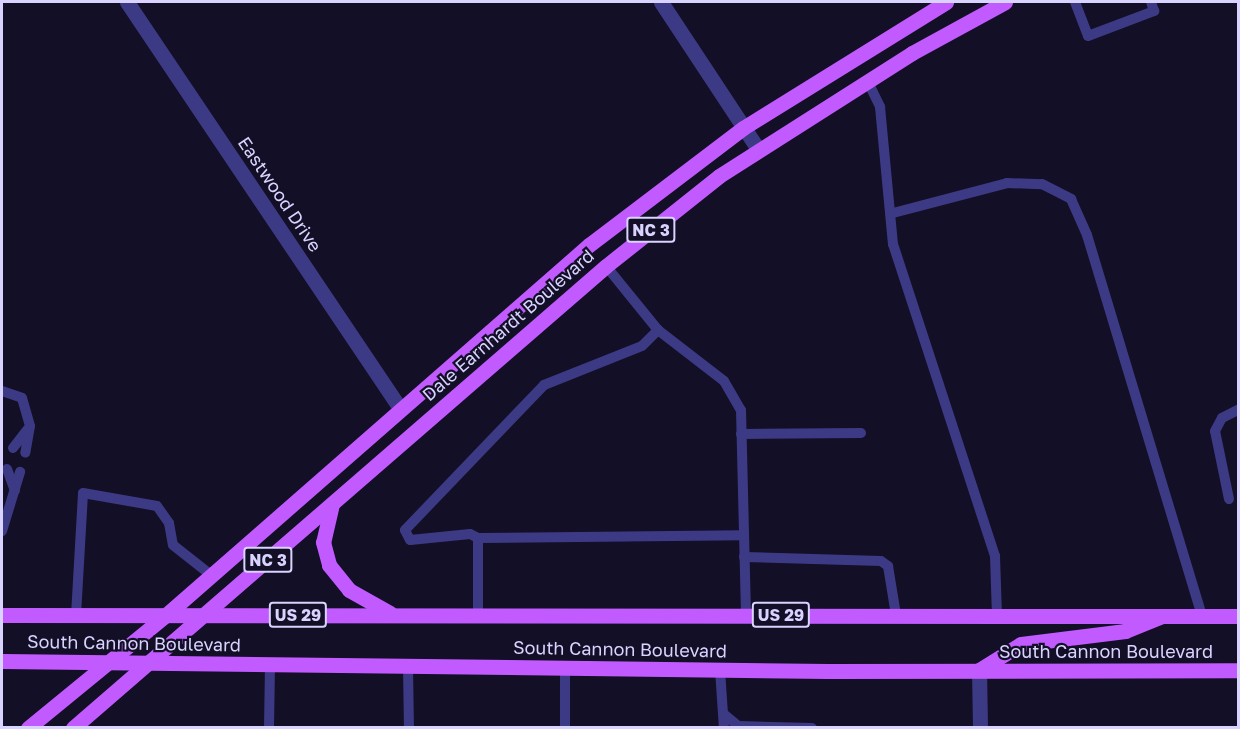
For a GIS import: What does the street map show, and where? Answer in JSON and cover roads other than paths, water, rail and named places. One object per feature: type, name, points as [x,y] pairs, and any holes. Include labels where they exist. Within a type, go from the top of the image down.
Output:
[{"type":"main road","name":"Dale Earnhardt Boulevard","points":[[28,728],[105,662],[166,615],[589,245],[743,128],[946,2]]},
{"type":"main road","name":"Dale Earnhardt Boulevard","points":[[73,728],[606,266],[758,149],[1005,2]]},
{"type":"main road","points":[[332,504],[323,542],[329,565],[349,590],[393,615]]},
{"type":"main road","name":"South Cannon Boulevard","points":[[2,615],[1239,616]]},
{"type":"main road","name":"US 29","points":[[979,670],[1021,644],[1125,632],[1165,615]]},
{"type":"main road","name":"South Cannon Boulevard","points":[[2,661],[720,670],[1239,670]]},
{"type":"street","name":"Eastwood Drive","points":[[127,2],[400,408]]},
{"type":"street","points":[[662,2],[758,149]]},
{"type":"street","points":[[979,670],[980,728]]},
{"type":"lane","points":[[1075,2],[1088,36],[1154,11],[1150,2]]},
{"type":"lane","points":[[868,82],[880,107],[893,213],[893,244],[910,309],[995,556],[997,615]]},
{"type":"lane","points":[[893,213],[1007,183],[1042,184],[1071,199],[1087,235],[1202,616]]},
{"type":"lane","points":[[606,266],[658,330],[724,381],[741,410],[746,615]]},
{"type":"lane","points":[[658,330],[642,346],[544,385],[405,530],[410,540],[470,534],[478,538],[743,535]]},
{"type":"lane","points":[[2,391],[22,398],[30,426],[25,453]]},
{"type":"lane","points":[[1228,500],[1215,431],[1222,418],[1239,410]]},
{"type":"lane","points":[[13,448],[30,426]]},
{"type":"lane","points":[[741,434],[861,433]]},
{"type":"lane","points":[[7,469],[15,492]]},
{"type":"lane","points":[[2,531],[20,472]]},
{"type":"lane","points":[[75,615],[83,493],[157,506],[169,523],[174,544],[211,575]]},
{"type":"lane","points":[[478,538],[478,615]]},
{"type":"lane","points":[[744,557],[881,561],[888,566],[896,615]]},
{"type":"lane","points":[[269,728],[270,665]]},
{"type":"lane","points":[[408,667],[409,728]]},
{"type":"lane","points":[[565,668],[565,728]]},
{"type":"lane","points":[[720,670],[725,715],[724,728]]},
{"type":"lane","points":[[725,715],[738,726],[812,728]]}]
